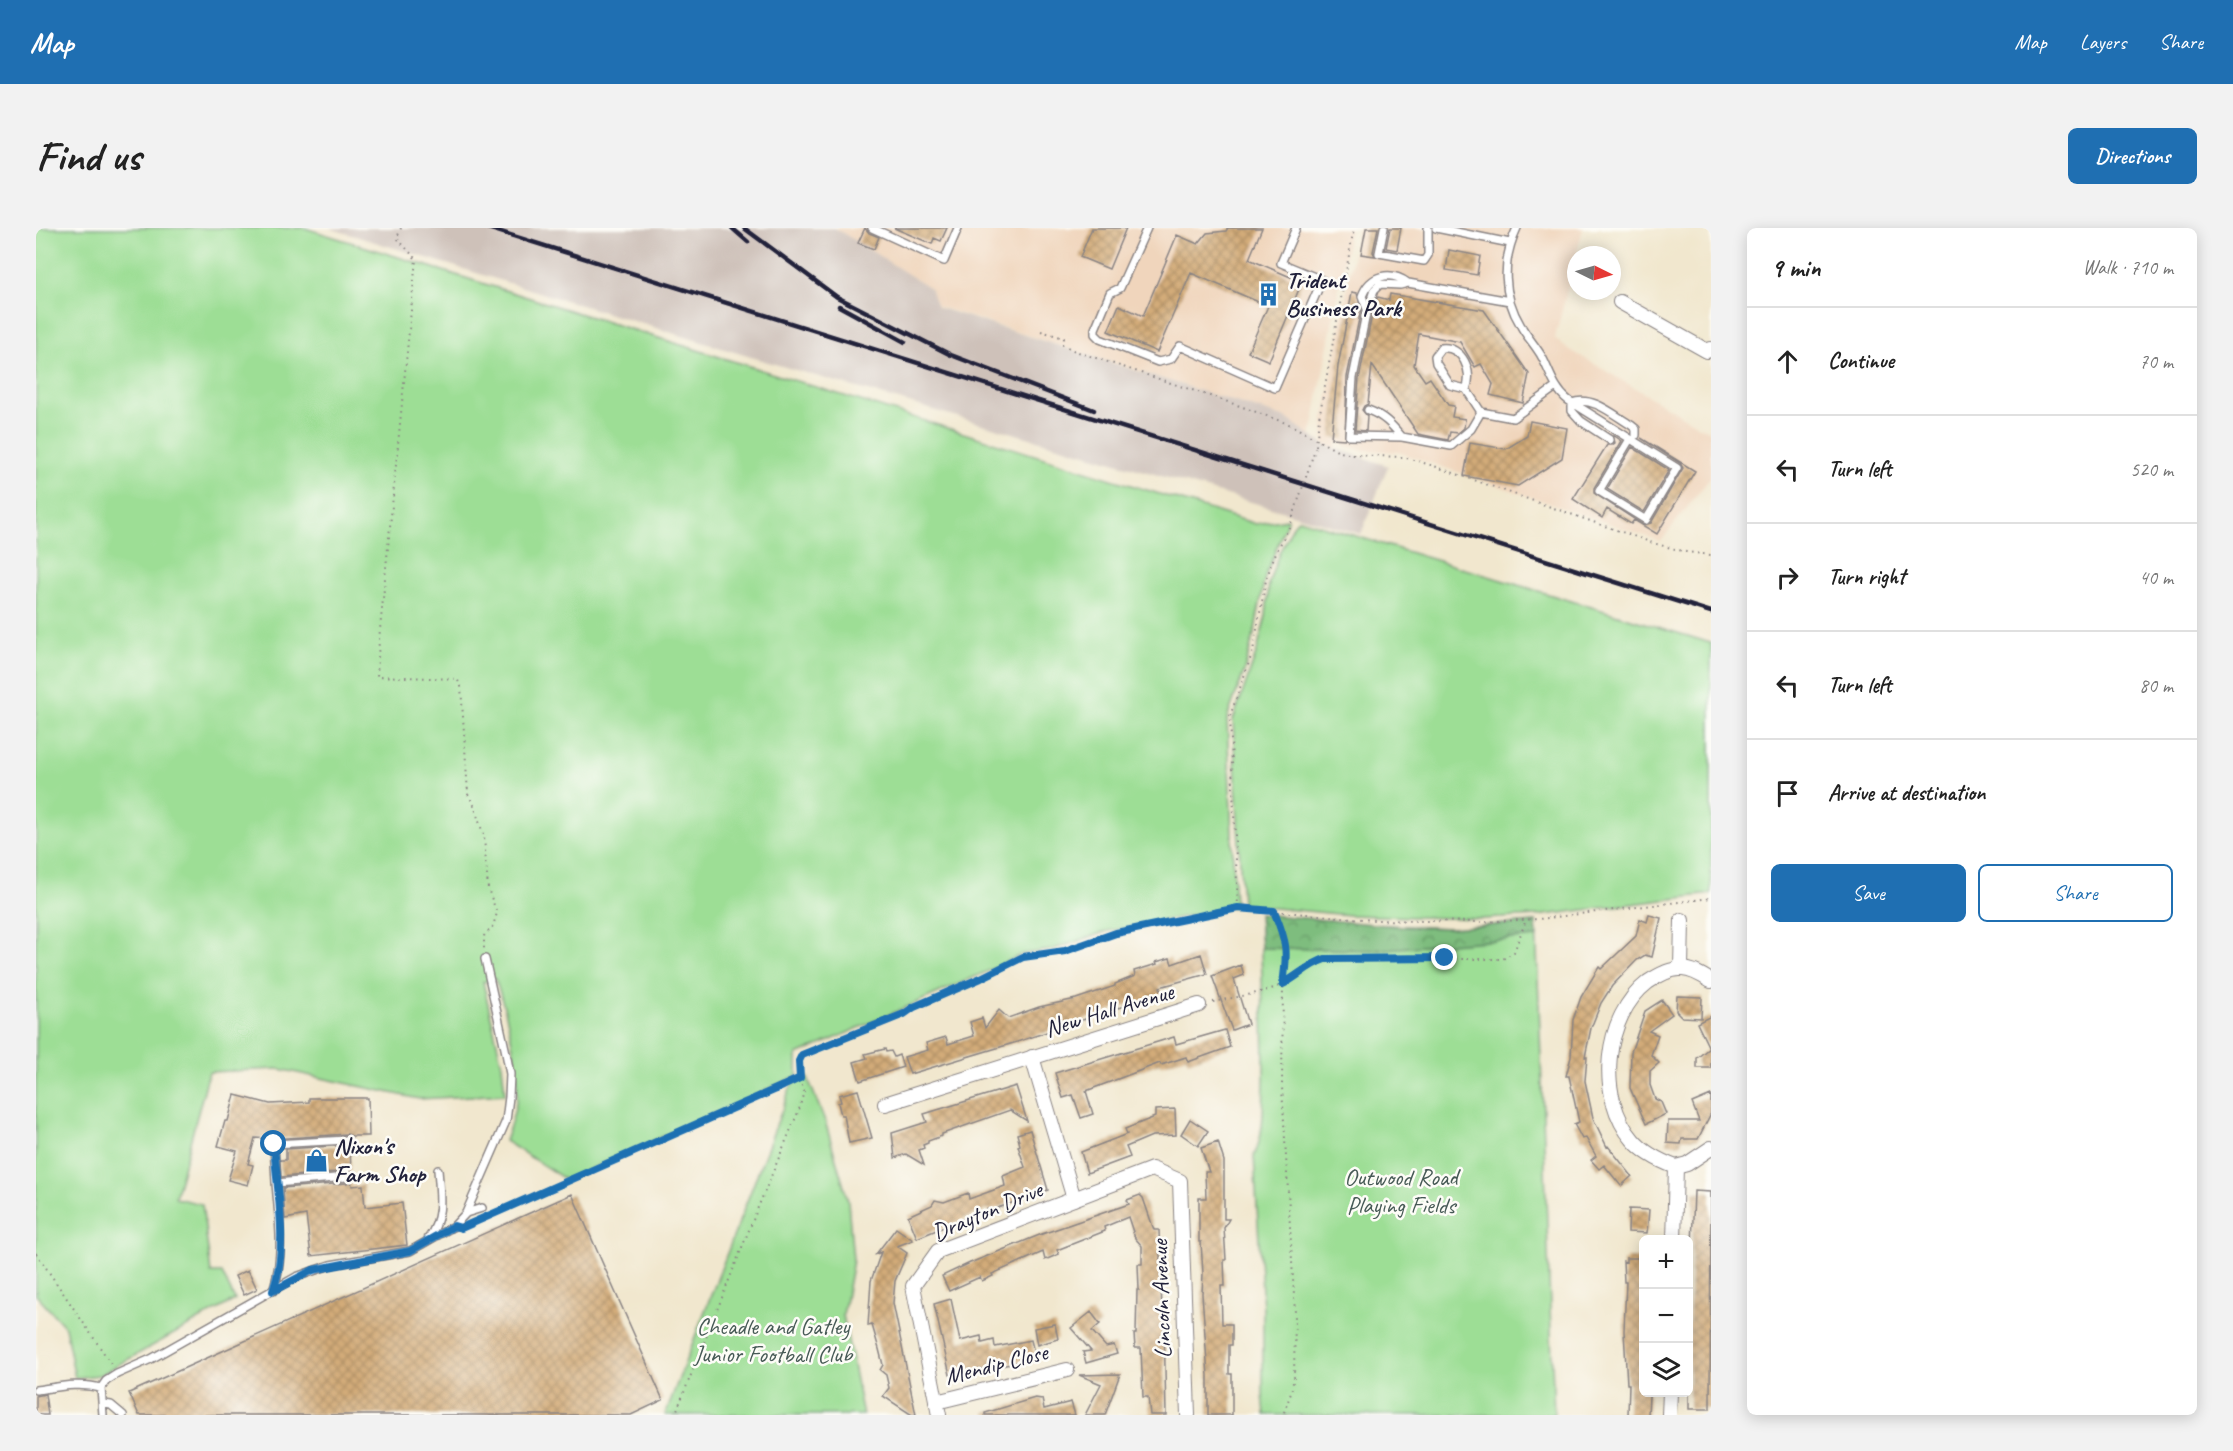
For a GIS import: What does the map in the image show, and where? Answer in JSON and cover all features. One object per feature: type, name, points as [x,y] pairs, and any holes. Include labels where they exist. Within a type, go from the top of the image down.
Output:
[{"type":"street","points":[[1620,302],[1707,351],[1711,349]]},
{"type":"street","points":[[1681,968],[1682,920]]},
{"type":"street","points":[[1711,981],[1701,974],[1681,968],[1660,975],[1640,989],[1625,1010],[1614,1033],[1610,1061],[1610,1085],[1619,1115],[1633,1140],[1647,1153],[1676,1167],[1687,1164],[1711,1148]]},
{"type":"street","name":"New Hall Avenue","points":[[885,1104],[1199,1005]]},
{"type":"street","name":"New Hall Avenue","points":[[1032,1057],[1074,1199]]},
{"type":"street","points":[[1674,1235],[1676,1167]]},
{"type":"street","name":"Drayton Drive","points":[[937,1408],[913,1286],[938,1251],[1152,1169],[1180,1182]]},
{"type":"street","name":"Lincoln Avenue","points":[[1180,1182],[1188,1415]]},
{"type":"street","name":"Mendip Close","points":[[937,1408],[1067,1370]]},
{"type":"street","points":[[1669,1415],[1670,1397]]},
{"type":"lane","points":[[872,228],[944,261],[958,228]]},
{"type":"lane","points":[[1146,228],[1120,288],[1110,293],[1095,328],[1095,334],[1100,339],[1158,362],[1171,359],[1180,346],[1275,388],[1322,280],[1281,263],[1296,228]]},
{"type":"lane","points":[[1384,228],[1379,253],[1424,261],[1428,255],[1428,228]]},
{"type":"lane","points":[[1436,228],[1510,243]]},
{"type":"lane","points":[[1517,228],[1510,243],[1506,272],[1510,301],[1522,327],[1541,355],[1556,387],[1562,396],[1572,403],[1633,437],[1677,468],[1646,520],[1599,491],[1633,437],[1636,429],[1592,402],[1581,399],[1572,403]]},
{"type":"lane","points":[[1408,283],[1402,278],[1384,275],[1370,282],[1363,294],[1367,309],[1353,378],[1349,436],[1402,437],[1451,446],[1471,429],[1481,412]]},
{"type":"lane","points":[[1372,296],[1380,284],[1408,283],[1510,301]]},
{"type":"lane","points":[[1466,389],[1470,381],[1470,371],[1456,349],[1442,348],[1435,356],[1436,363],[1450,385],[1466,389],[1481,412],[1513,418],[1556,387]]},
{"type":"lane","points":[[1572,403],[1572,411],[1581,421],[1610,440]]},
{"type":"lane","points":[[1368,410],[1381,414],[1402,437]]},
{"type":"lane","points":[[104,1415],[101,1388],[105,1381],[117,1374],[151,1359],[313,1270],[410,1251],[454,1226],[466,1213],[506,1121],[509,1097],[510,1074],[485,959]]},
{"type":"lane","points":[[273,1291],[280,1272],[281,1250],[274,1144],[347,1140]]},
{"type":"lane","points":[[425,1243],[434,1232],[440,1214],[438,1170]]},
{"type":"lane","points":[[276,1183],[347,1177]]},
{"type":"lane","points":[[466,1213],[482,1208]]},
{"type":"lane","points":[[36,1390],[77,1384],[101,1388]]},
{"type":"lane","points":[[104,1404],[111,1405],[123,1415]]},
{"type":"path","points":[[400,228],[397,238],[416,259],[377,676],[457,679],[461,686],[468,794],[484,837],[488,889],[497,914],[493,926],[484,936],[485,959]]},
{"type":"path","points":[[1238,908],[1230,716],[1253,651],[1266,580],[1274,557],[1291,523],[1316,446],[1319,418],[1354,228]]},
{"type":"path","points":[[1041,331],[1064,338],[1064,345],[1075,351],[1291,425],[1317,441],[1352,455],[1403,457],[1653,543],[1711,555]]},
{"type":"path","points":[[675,1415],[800,1110],[804,1091],[800,1078],[799,1061],[802,1055],[904,1014],[914,1007],[1023,957],[1065,951],[1116,933],[1238,908],[1415,921],[1482,922],[1526,920],[1711,898]]},
{"type":"path","points":[[1274,911],[1285,941],[1287,955],[1283,984],[1282,1087],[1295,1313],[1295,1352],[1291,1393],[1283,1415]]},
{"type":"path","points":[[1199,1005],[1283,984],[1300,975],[1313,963],[1325,959],[1503,959],[1514,952],[1526,920]]},
{"type":"path","points":[[486,1218],[800,1078]]},
{"type":"path","points":[[36,1253],[117,1374]]},
{"type":"shaded area","points":[[329,228],[835,228],[930,288],[937,307],[1286,418],[1323,444],[1388,466],[1361,534],[754,358]]},
{"type":"shaded area","points":[[835,228],[1350,228],[1311,436],[1286,418],[937,306],[930,288]]},
{"type":"shaded area","points":[[1358,228],[1583,228],[1578,246],[1567,246],[1567,291],[1555,338],[1562,345],[1711,433],[1711,477],[1661,541],[1398,452],[1363,450],[1337,443],[1336,448],[1323,444],[1324,419]]},
{"type":"green space","points":[[36,228],[305,228],[1256,524],[1288,519],[1265,577],[1244,672],[1227,718],[1235,907],[1108,931],[1051,950],[1022,954],[797,1055],[797,1076],[566,1180],[505,1141],[515,1107],[517,1082],[511,1036],[495,979],[483,982],[502,1065],[505,1094],[419,1099],[279,1069],[209,1072],[175,1198],[202,1204],[211,1273],[222,1273],[235,1300],[100,1375],[75,1378],[65,1327],[36,1295]]},
{"type":"green space","points":[[1299,519],[1711,643],[1711,894],[1536,916],[1483,919],[1349,915],[1242,905],[1233,720],[1257,651],[1266,616],[1269,582],[1279,553]]},
{"type":"green space","points":[[1259,914],[1408,927],[1450,928],[1536,922],[1537,937],[1373,950],[1261,948]]},
{"type":"green space","name":"Outwood Road Playing Fields","points":[[1536,922],[1554,1415],[1265,1415],[1263,1309],[1254,1156],[1262,1128],[1264,1099],[1260,923],[1346,923],[1450,928]]},
{"type":"green space","name":"Cheadle and Gatley Junior Football Club","points":[[807,1076],[825,1121],[848,1201],[853,1260],[843,1315],[863,1415],[665,1415],[792,1084]]},
{"type":"building","points":[[865,228],[869,233],[879,237],[874,249],[858,243]]},
{"type":"building","points":[[894,228],[947,228],[941,241],[934,238],[932,244]]},
{"type":"building","points":[[1092,228],[1126,228],[1109,269],[1080,257]]},
{"type":"building","name":"Trident Business Park","points":[[1228,228],[1262,228],[1249,259],[1302,282],[1269,361],[1248,352],[1268,306],[1191,273],[1157,352],[1108,331],[1119,305],[1143,316],[1177,235],[1198,244],[1207,233],[1226,231]]},
{"type":"building","points":[[1366,228],[1378,228],[1373,252],[1375,256],[1361,254]]},
{"type":"building","points":[[1390,228],[1401,228],[1397,250],[1386,248]]},
{"type":"building","points":[[1449,250],[1480,256],[1477,275],[1446,270]]},
{"type":"building","points":[[1352,292],[1357,293],[1361,309],[1347,377],[1345,439],[1331,438],[1338,366]]},
{"type":"building","points":[[1390,294],[1484,310],[1529,374],[1523,403],[1490,395],[1493,384],[1481,364],[1475,367],[1460,342],[1419,334],[1414,365],[1425,381],[1430,378],[1448,405],[1454,406],[1452,417],[1465,419],[1464,428],[1458,433],[1450,432],[1448,440],[1418,434],[1372,365],[1368,404],[1362,410],[1367,416],[1366,431],[1355,430],[1359,379],[1373,310],[1370,301],[1375,301],[1378,297],[1389,300]]},
{"type":"building","points":[[1530,421],[1567,428],[1562,458],[1518,486],[1464,476],[1470,443],[1506,449],[1527,436]]},
{"type":"building","points":[[1613,435],[1622,441],[1594,488],[1594,493],[1643,525],[1651,523],[1683,468],[1680,463],[1641,438],[1695,471],[1657,534],[1634,520],[1631,524],[1607,509],[1602,518],[1573,499],[1607,445],[1615,443]]},
{"type":"building","points":[[1632,447],[1669,470],[1644,512],[1607,489]]},
{"type":"building","points":[[1649,915],[1661,918],[1652,957],[1645,955],[1637,960],[1612,986],[1601,1003],[1591,1028],[1585,1057],[1587,1057],[1585,1081],[1593,1118],[1607,1147],[1632,1176],[1621,1186],[1604,1165],[1599,1169],[1591,1160],[1596,1156],[1586,1138],[1582,1139],[1574,1124],[1579,1122],[1569,1076],[1566,1076],[1571,1057],[1573,1020],[1581,997],[1599,967],[1601,969],[1636,936],[1640,919],[1647,922]]},
{"type":"building","points":[[1201,954],[1207,974],[1160,987],[1163,995],[910,1074],[904,1057],[928,1050],[926,1043],[946,1037],[948,1044],[974,1036],[970,1022],[982,1018],[985,1028],[999,1010],[1008,1018],[1115,986],[1135,976],[1134,971],[1157,964],[1156,962],[1170,958],[1172,964]]},
{"type":"building","points":[[1241,965],[1244,975],[1234,979],[1248,1024],[1232,1030],[1212,976]]},
{"type":"building","points":[[1677,996],[1702,997],[1701,1018],[1682,1017],[1676,1011]]},
{"type":"building","points":[[1662,1000],[1672,1014],[1649,1031],[1658,1035],[1651,1055],[1659,1063],[1650,1071],[1650,1085],[1655,1099],[1661,1102],[1666,1114],[1646,1124],[1630,1088],[1631,1052],[1645,1011]]},
{"type":"building","points":[[1711,1016],[1711,1068],[1697,1068],[1697,1058],[1709,1048],[1697,1023]]},
{"type":"building","points":[[1225,1030],[1230,1047],[1188,1062],[1186,1057],[1161,1065],[1160,1063],[1086,1091],[1093,1114],[1081,1118],[1073,1095],[1063,1098],[1055,1073],[1174,1037],[1176,1044]]},
{"type":"building","points":[[885,1049],[886,1052],[891,1051],[894,1057],[899,1055],[903,1067],[860,1081],[854,1062],[867,1058],[865,1054]]},
{"type":"building","points":[[1016,1086],[1027,1121],[1010,1110],[928,1141],[923,1145],[924,1148],[919,1150],[924,1165],[906,1154],[895,1158],[892,1133],[927,1122],[924,1114]]},
{"type":"building","points":[[858,1090],[872,1138],[849,1143],[844,1115],[841,1115],[838,1103],[841,1102],[839,1095]]},
{"type":"building","points":[[235,1095],[270,1104],[309,1102],[309,1098],[368,1098],[369,1136],[347,1134],[255,1138],[248,1164],[253,1165],[248,1185],[228,1180],[237,1151],[218,1146]]},
{"type":"building","points":[[1711,1095],[1711,1113],[1698,1139],[1682,1139],[1681,1144],[1667,1143],[1668,1121],[1699,1121],[1692,1103]]},
{"type":"building","points":[[1175,1109],[1176,1135],[1152,1136],[1126,1147],[1130,1157],[1087,1173],[1081,1152],[1127,1134],[1125,1129],[1155,1117],[1155,1110]]},
{"type":"building","points":[[1190,1119],[1208,1131],[1198,1146],[1181,1134]]},
{"type":"building","points":[[1030,1130],[1048,1190],[989,1211],[988,1209],[917,1238],[908,1216],[932,1205],[935,1200],[944,1202],[968,1193],[969,1199],[1005,1186],[1003,1176],[1025,1167],[1018,1146],[1020,1145],[1017,1134]]},
{"type":"building","points":[[1218,1142],[1224,1161],[1224,1219],[1229,1219],[1224,1228],[1225,1286],[1221,1286],[1222,1324],[1232,1324],[1229,1374],[1232,1374],[1232,1415],[1208,1415],[1203,1274],[1201,1242],[1199,1242],[1199,1198],[1206,1198],[1205,1172],[1209,1172],[1201,1148]]},
{"type":"building","name":"Nixon's Farm Shop","points":[[350,1145],[351,1173],[347,1171],[281,1177],[280,1160],[286,1160],[286,1149]]},
{"type":"building","points":[[351,1180],[352,1186],[363,1185],[365,1207],[402,1203],[407,1245],[311,1256],[306,1215],[285,1219],[283,1188],[347,1183]]},
{"type":"building","points":[[1694,1191],[1711,1192],[1710,1409],[1689,1409],[1689,1397],[1693,1397]]},
{"type":"building","points":[[572,1194],[663,1400],[631,1415],[139,1415],[129,1393]]},
{"type":"building","points":[[1140,1195],[1154,1230],[1159,1230],[1166,1415],[1150,1415],[1148,1397],[1143,1397],[1141,1348],[1135,1348],[1134,1334],[1136,1334],[1137,1290],[1139,1290],[1138,1264],[1142,1264],[1142,1246],[1135,1238],[1128,1217],[1104,1227],[1105,1231],[1057,1250],[1059,1254],[1045,1260],[1043,1252],[992,1274],[993,1276],[982,1281],[980,1277],[949,1291],[942,1276],[1042,1234],[1129,1204],[1127,1200]]},
{"type":"building","points":[[1629,1209],[1649,1210],[1647,1233],[1628,1232]]},
{"type":"building","points":[[896,1228],[913,1240],[897,1246],[907,1253],[895,1281],[893,1303],[916,1415],[912,1415],[883,1396],[889,1388],[886,1375],[880,1370],[883,1365],[872,1325],[868,1326],[871,1281],[881,1252],[876,1254]]},
{"type":"building","points":[[1626,1258],[1639,1258],[1639,1397],[1649,1397],[1648,1415],[1628,1415],[1629,1384],[1627,1384],[1624,1331],[1626,1282],[1624,1282],[1623,1261],[1626,1262]]},
{"type":"building","points":[[248,1270],[257,1289],[244,1295],[235,1276]]},
{"type":"building","points":[[951,1299],[960,1341],[981,1336],[982,1343],[994,1340],[995,1347],[1031,1340],[1035,1356],[1011,1364],[950,1375],[934,1304]]},
{"type":"building","points":[[1091,1312],[1100,1324],[1092,1331],[1106,1347],[1114,1345],[1117,1354],[1086,1363],[1083,1352],[1091,1351],[1071,1328]]},
{"type":"building","points":[[1055,1324],[1058,1339],[1037,1345],[1034,1328]]},
{"type":"building","points":[[1120,1374],[1105,1415],[1085,1415],[1101,1384],[1079,1375]]},
{"type":"building","points":[[45,1394],[48,1415],[36,1415],[36,1396]]},
{"type":"building","points":[[1035,1398],[1042,1399],[1044,1409],[1071,1402],[1075,1415],[985,1415],[985,1413]]},
{"type":"railway","points":[[488,228],[1711,612]]},
{"type":"railway","points":[[732,228],[748,242]]},
{"type":"railway","points":[[744,228],[837,297],[951,355],[1094,410]]},
{"type":"railway","points":[[839,306],[905,342]]},
{"type":"place","name":"Trident Business Park","points":[[1268,294]]},
{"type":"place","name":"Nixon's Farm Shop","points":[[316,1160]]},
{"type":"route","points":[[274,1144],[281,1250],[280,1272],[273,1291],[296,1277],[330,1265],[410,1251],[454,1226],[461,1228],[783,1086],[800,1078],[799,1061],[802,1055],[904,1014],[914,1007],[1023,957],[1065,951],[1116,933],[1238,908],[1274,911],[1285,941],[1287,955],[1283,984],[1300,975],[1313,963],[1325,959],[1445,958]]}]
